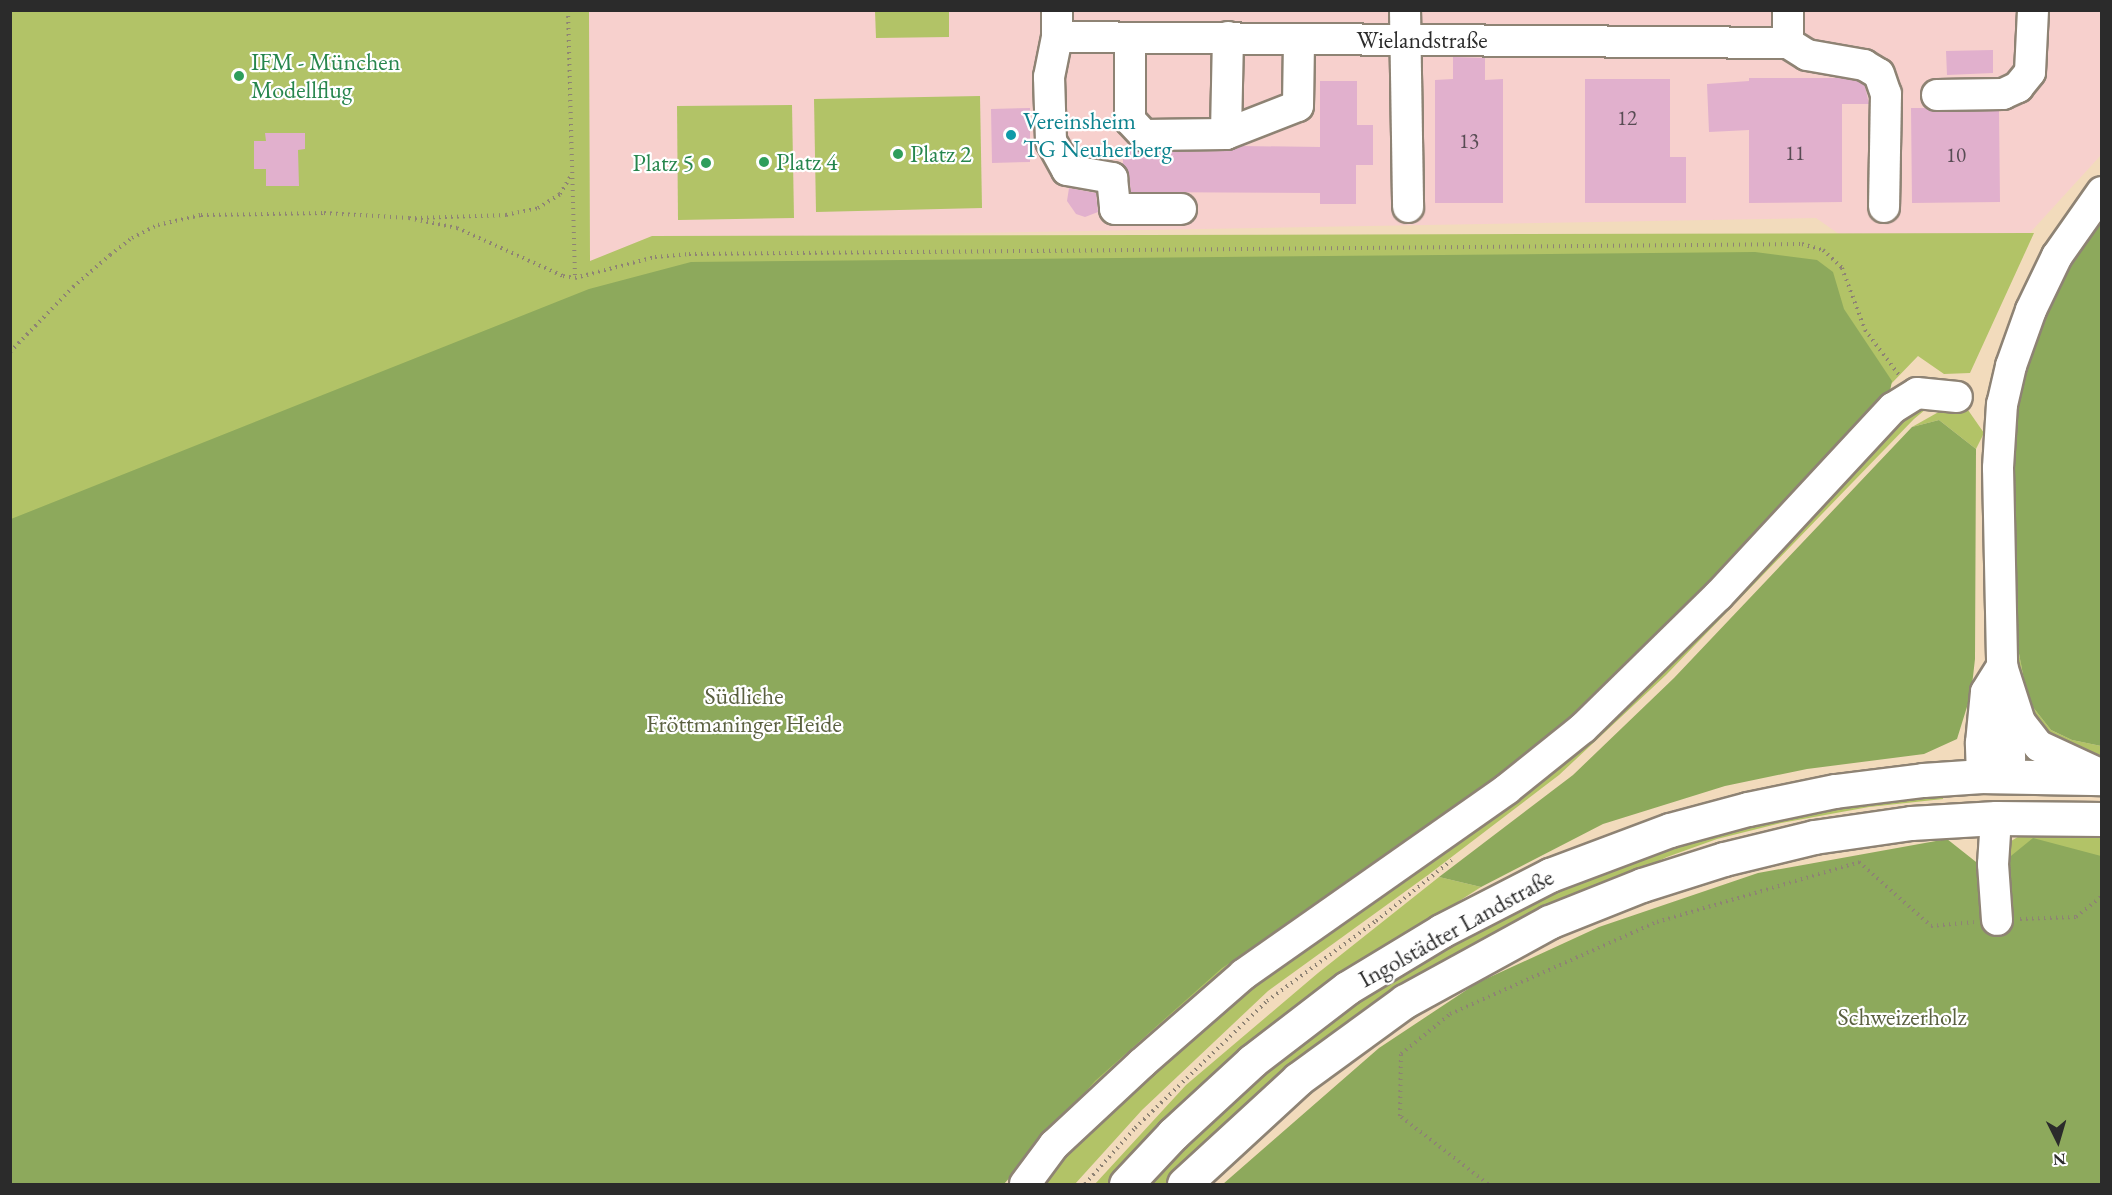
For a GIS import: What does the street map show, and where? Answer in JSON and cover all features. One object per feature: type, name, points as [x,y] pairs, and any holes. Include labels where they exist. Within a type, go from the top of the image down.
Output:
[{"type":"main road","name":"Ingolstädter Landstraße","points":[[1126,1185],[1173,1134],[1252,1061],[1347,988],[1441,931],[1550,875],[1670,830],[1748,809],[1835,791],[1923,780],[2102,776]]},
{"type":"main road","points":[[1994,777],[1996,818]]},
{"type":"main road","name":"Ingolstädter Landstraße","points":[[1184,1185],[1251,1119],[1357,1034],[1433,985],[1549,922],[1652,882],[1724,859],[1814,837],[1911,823],[1996,818],[2102,819]]},
{"type":"street","points":[[1788,10],[1788,43],[1807,55],[1863,65],[1879,74],[1886,94],[1884,207]]},
{"type":"street","points":[[1937,95],[2003,94],[2018,87],[2031,72],[2033,10]]},
{"type":"street","points":[[1057,24],[1049,77],[1051,141],[1067,170],[1112,178],[1115,209],[1181,209]]},
{"type":"street","name":"Wielandstraße","points":[[1057,24],[1130,38],[1299,39],[1405,25],[1788,43]]},
{"type":"street","points":[[1405,25],[1408,207]]},
{"type":"street","points":[[1226,134],[1228,37]]},
{"type":"street","points":[[1130,38],[1130,120],[1143,135],[1226,134],[1298,106],[1299,39]]},
{"type":"street","points":[[1994,777],[2010,759],[2002,666],[1998,478],[2002,404],[2011,366],[2031,310],[2056,256],[2098,202]]},
{"type":"street","points":[[1025,1185],[1054,1145],[1142,1063],[1244,974],[1507,789],[1583,728],[1718,596],[1893,408],[1917,393],[1957,397]]},
{"type":"street","points":[[2002,666],[2020,722],[2039,746],[2102,776]]},
{"type":"street","points":[[1996,818],[1993,864],[1996,920]]},
{"type":"path","points":[[568,10],[575,278]]},
{"type":"path","points":[[10,352],[73,287],[110,255],[132,238],[158,225],[201,215],[324,213],[409,218],[506,215],[538,208],[560,194],[573,174]]},
{"type":"path","points":[[409,218],[457,228],[563,276],[575,278],[655,258],[690,254],[1802,244],[1823,250],[1842,268],[1865,330],[1895,371]]},
{"type":"path","points":[[1488,1185],[1401,1116],[1401,1054],[1450,1014],[1657,922],[1859,862],[1931,926],[1996,920],[2076,917],[2102,896]]},
{"type":"shaded area","points":[[585,11],[2101,11],[2101,155],[1955,315],[1816,218],[646,239],[589,263]]},
{"type":"green space","name":"Südliche Fröttmaninger Heide","points":[[10,11],[589,11],[590,261],[652,236],[2034,233],[1970,373],[1944,374],[1918,356],[1631,653],[1156,1028],[1054,1127],[11,1184]]},
{"type":"green space","points":[[875,11],[949,11],[949,37],[876,38]]},
{"type":"green space","points":[[980,96],[982,208],[816,212],[814,99]]},
{"type":"green space","points":[[792,105],[794,218],[678,220],[677,106]]},
{"type":"green space","points":[[2101,212],[2101,746],[2072,740],[2051,730],[2028,701],[2009,601],[2006,553],[2016,405],[2036,333],[2071,255]]},
{"type":"green space","name":"Südliche Fröttmaninger Heide","points":[[1755,252],[1817,260],[1833,272],[1844,309],[1892,381],[1889,396],[1618,683],[1514,770],[1353,883],[1222,968],[1095,1081],[1004,1184],[11,1184],[11,519],[589,289],[691,262]]},
{"type":"green space","points":[[1938,399],[1914,419],[1666,675],[1559,775],[1428,875],[1268,991],[1142,1110],[1075,1184],[1034,1184],[1066,1142],[1890,424]]},
{"type":"green space","points":[[1951,405],[1968,410],[1984,433],[1976,449],[1939,420],[1912,427]]},
{"type":"green space","points":[[1939,420],[1976,449],[1975,659],[1971,694],[1957,739],[1924,754],[1807,769],[1725,786],[1603,824],[1481,887],[1439,877],[1573,775],[1674,678],[1912,427]]},
{"type":"green space","points":[[2009,601],[2028,701],[2051,730],[2072,740],[2101,746],[2101,756],[2050,741],[2019,699]]},
{"type":"green space","points":[[1944,793],[1943,799],[1869,807],[1781,823],[1717,839],[1667,857],[1620,879],[1200,1151],[1168,1184],[1146,1184],[1221,1109],[1289,1049],[1376,987],[1461,936],[1545,893],[1681,843],[1766,820],[1859,802]]},
{"type":"green space","points":[[2037,830],[2101,831],[2101,856],[1990,874],[2003,846],[2021,835]]},
{"type":"green space","name":"Schweizerholz","points":[[2033,838],[2101,856],[2101,1184],[1223,1184],[1379,1048],[1477,983],[1599,927],[1758,873],[1947,839],[1990,873]]},
{"type":"green space","points":[[1439,877],[1481,887],[1332,983],[1242,1050],[1109,1184],[1095,1184],[1186,1085],[1318,973]]},
{"type":"building","points":[[1993,50],[1993,73],[1947,75],[1946,51]]},
{"type":"building","points":[[1453,57],[1485,58],[1485,80],[1503,79],[1503,203],[1435,203],[1435,80],[1453,79]]},
{"type":"building","points":[[1749,78],[1838,78],[1858,81],[1865,86],[1869,104],[1842,104],[1842,202],[1749,203],[1749,130],[1709,132],[1707,84],[1749,81]]},
{"type":"building","points":[[1585,79],[1670,79],[1670,157],[1686,157],[1686,203],[1585,203]]},
{"type":"building","points":[[1320,81],[1357,81],[1357,125],[1373,125],[1373,165],[1356,165],[1356,204],[1320,204],[1320,193],[1131,192],[1129,176],[1123,165],[1123,146],[1131,146],[1144,152],[1226,151],[1242,146],[1320,147]]},
{"type":"building","name":"Vereinsheim TG Neuherberg","points":[[1030,108],[1030,162],[992,163],[991,109]]},
{"type":"building","points":[[1911,108],[1927,108],[1937,112],[1999,111],[2000,202],[1912,203]]},
{"type":"building","points":[[265,133],[305,133],[305,149],[298,150],[299,186],[266,186],[266,169],[254,169],[254,141],[266,141]]},
{"type":"building","points":[[1069,188],[1096,193],[1098,212],[1085,217],[1076,214],[1067,201]]},
{"type":"place","name":"IFM - München Modellflug","points":[[239,76]]},
{"type":"place","name":"Vereinsheim TG Neuherberg","points":[[1011,135]]},
{"type":"place","name":"Platz 2","points":[[898,154]]},
{"type":"place","name":"Platz 4","points":[[764,162]]},
{"type":"place","name":"Platz 5","points":[[706,163]]}]
